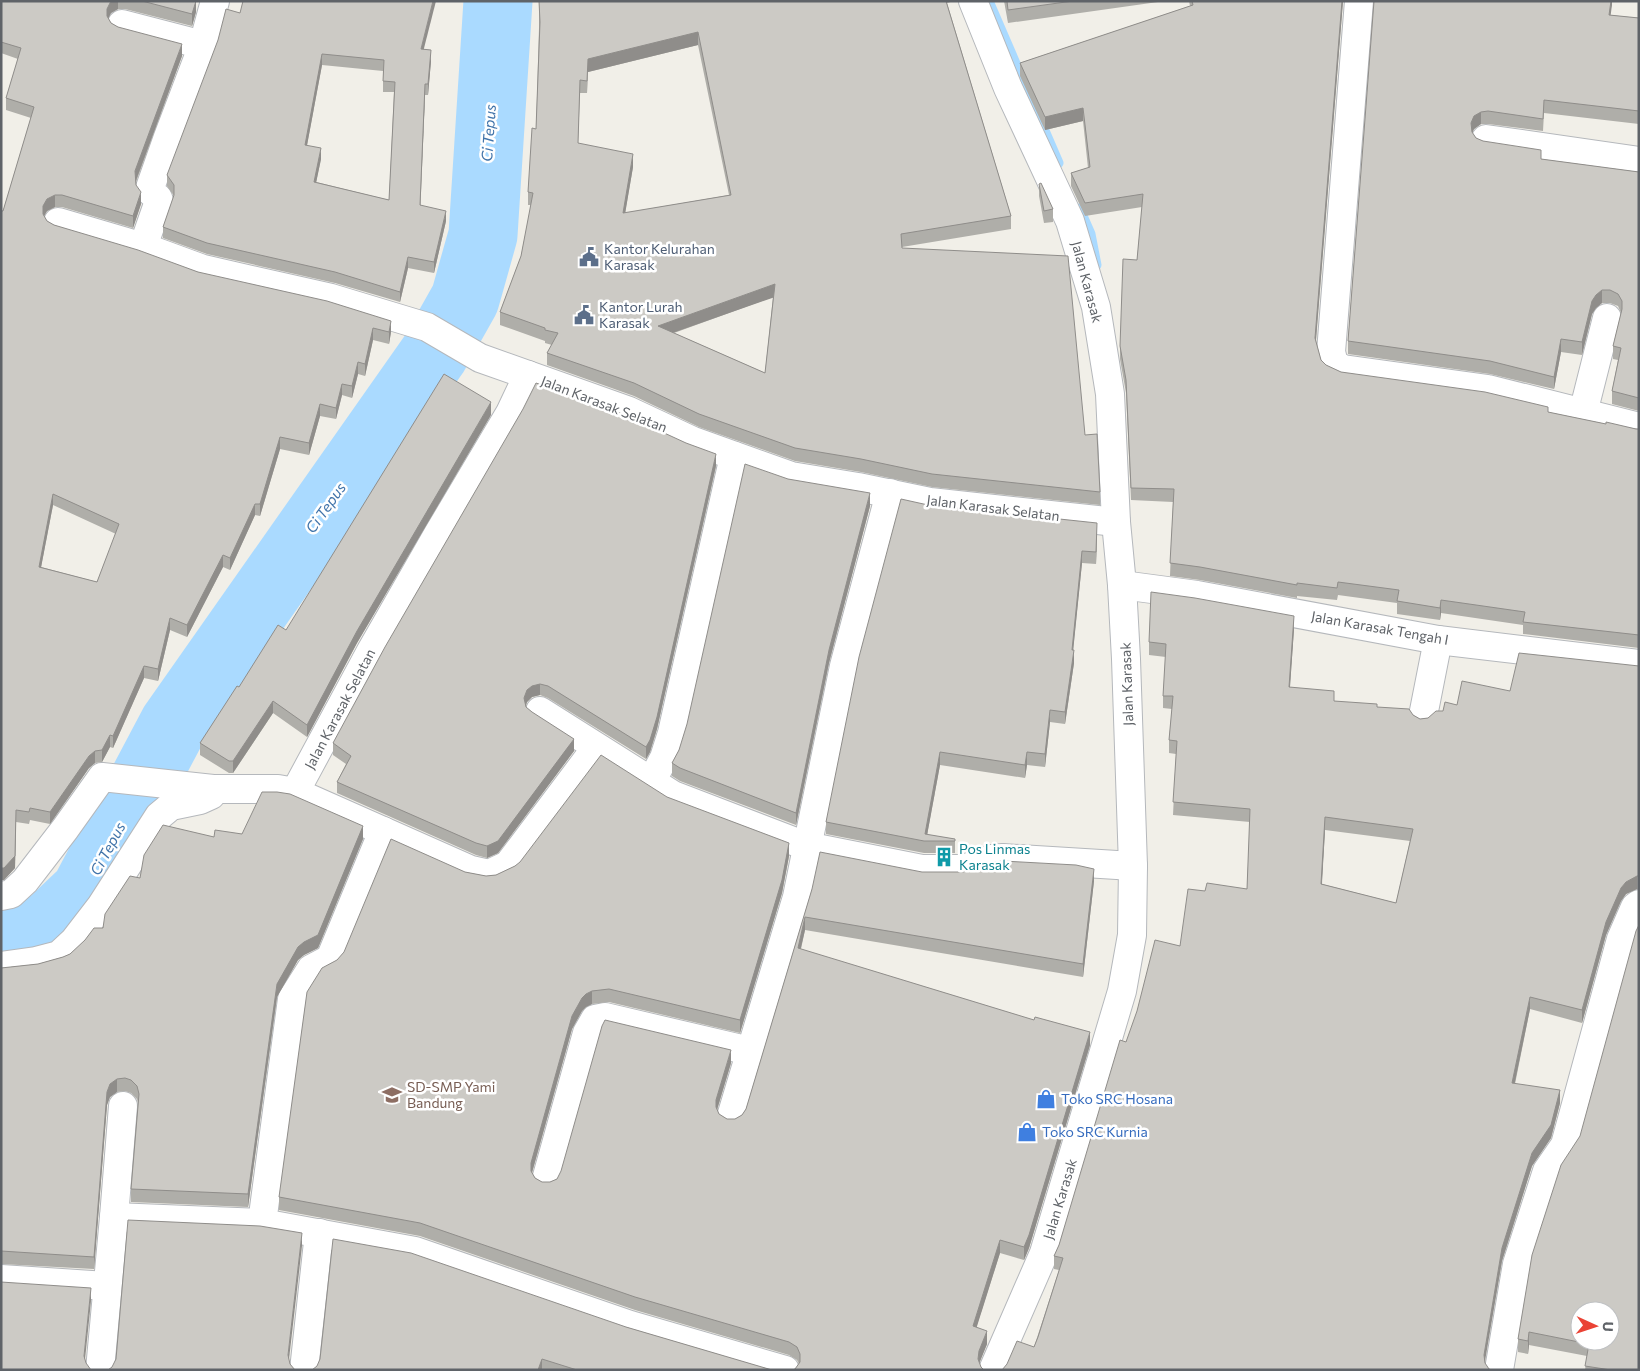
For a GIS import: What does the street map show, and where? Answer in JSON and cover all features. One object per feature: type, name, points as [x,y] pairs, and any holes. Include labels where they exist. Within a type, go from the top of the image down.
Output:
[{"type":"street","points":[[143,247],[159,201],[150,191],[150,188],[203,46],[215,1]]},
{"type":"street","name":"Jalan Karasak","points":[[973,1],[1008,88],[1070,221],[1096,307],[1110,394],[1116,522],[1122,585],[1133,866],[1132,935],[1122,991],[1044,1254],[993,1370]]},
{"type":"street","points":[[1359,1],[1331,352],[1334,364],[1343,369],[1488,389],[1639,427]]},
{"type":"street","points":[[122,24],[203,46]]},
{"type":"street","points":[[1486,139],[1639,160]]},
{"type":"street","points":[[58,222],[143,247],[203,270],[331,298],[427,327],[480,358],[528,375]]},
{"type":"street","points":[[1583,413],[1607,318]]},
{"type":"street","name":"Jalan Karasak Selatan","points":[[295,792],[371,651],[510,414],[528,375],[629,411],[693,441],[792,476],[930,502],[1116,522]]},
{"type":"street","points":[[651,782],[664,758],[672,733],[734,456]]},
{"type":"street","points":[[731,1117],[797,898],[806,846],[844,666],[890,494]]},
{"type":"street","name":"Jalan Karasak Tengah I","points":[[1122,585],[1197,595],[1438,640],[1639,664]]},
{"type":"street","points":[[1423,716],[1438,640]]},
{"type":"street","points":[[540,710],[596,748],[673,795],[806,846],[922,869],[963,869],[992,859],[1003,858],[1133,866]]},
{"type":"street","points":[[1,896],[11,894],[25,881],[66,829],[102,778],[170,786],[213,789],[278,789],[295,792],[471,870],[489,874],[508,865],[596,748]]},
{"type":"street","points":[[1,966],[60,955],[74,941],[101,906],[159,816],[170,806],[200,800],[211,795],[213,789]]},
{"type":"street","points":[[262,1223],[292,999],[311,970],[330,959],[383,831]]},
{"type":"street","points":[[1499,1370],[1517,1264],[1547,1171],[1565,1145],[1621,939],[1635,906],[1639,904]]},
{"type":"street","points":[[546,1180],[588,1033],[594,1019],[605,1016],[750,1051]]},
{"type":"street","points":[[100,1370],[123,1106]]},
{"type":"street","points":[[114,1217],[262,1223],[415,1251],[630,1325],[785,1370]]},
{"type":"street","points":[[304,1370],[318,1232]]},
{"type":"street","points":[[1,1279],[107,1286]]},
{"type":"building","points":[[1,1],[111,1],[107,9],[107,16],[111,23],[118,27],[182,44],[135,171],[136,185],[141,192],[133,216],[62,195],[55,195],[47,199],[43,206],[43,214],[47,221],[54,225],[138,250],[198,272],[327,301],[391,321],[389,332],[373,328],[365,364],[358,362],[352,386],[342,384],[336,408],[320,404],[309,443],[280,437],[260,504],[255,504],[230,558],[223,555],[187,625],[170,618],[158,669],[144,666],[113,736],[110,735],[102,750],[95,751],[89,756],[50,812],[30,808],[29,812],[16,810],[15,856],[4,868],[1,868],[1,211],[3,211],[34,107],[6,98],[21,48],[1,42]],"holes":[[[53,494],[119,524],[97,582],[39,567]]]},
{"type":"building","points":[[142,1],[196,1],[192,14]]},
{"type":"building","points":[[243,1],[433,1],[421,49],[431,50],[428,84],[425,84],[420,205],[446,211],[434,262],[408,257],[400,292],[335,272],[207,243],[163,227],[174,195],[174,185],[167,175],[218,40],[226,9],[240,13]],"holes":[[[322,54],[384,60],[383,81],[395,82],[389,200],[314,182],[321,148],[305,145]]]},
{"type":"building","points":[[539,1],[946,1],[1011,216],[901,234],[902,248],[1068,256],[1085,435],[1097,434],[1100,492],[932,474],[795,448],[699,414],[634,383],[547,353],[558,333],[545,330],[545,328],[500,312],[521,256],[533,193],[528,192],[532,128],[536,129]],"holes":[[[698,32],[731,195],[623,213],[633,154],[578,143],[580,80],[587,81],[588,59]],[[775,284],[765,373],[658,326]]]},
{"type":"building","points":[[1007,1],[1073,1],[1008,10]]},
{"type":"building","points":[[1192,1],[1342,1],[1315,338],[1321,360],[1326,365],[1341,372],[1485,392],[1548,407],[1548,412],[1639,429],[1639,635],[1523,622],[1525,612],[1441,600],[1440,608],[1397,601],[1399,590],[1338,582],[1337,588],[1297,583],[1297,585],[1170,563],[1174,489],[1131,488],[1126,380],[1120,346],[1123,259],[1137,260],[1143,194],[1085,203],[1071,173],[1090,167],[1083,108],[1045,117],[1020,63],[1193,5]]},
{"type":"building","points":[[1374,1],[1611,1],[1609,15],[1639,18],[1639,111],[1544,100],[1543,119],[1488,111],[1474,116],[1471,123],[1472,132],[1476,138],[1483,141],[1541,150],[1541,159],[1639,172],[1639,398],[1612,391],[1621,348],[1613,346],[1622,309],[1622,301],[1618,294],[1610,290],[1602,290],[1592,301],[1582,342],[1561,339],[1554,377],[1490,361],[1348,341]]},
{"type":"building","points":[[1041,183],[1053,209],[1044,211],[1039,184]]},
{"type":"building","points":[[444,374],[491,402],[357,631],[307,725],[273,701],[233,761],[229,761],[200,743],[237,686],[239,687],[278,625],[286,630]]},
{"type":"building","points":[[536,383],[623,414],[686,443],[716,454],[657,717],[646,747],[548,686],[540,684],[532,686],[527,690],[524,698],[526,707],[574,739],[498,841],[487,846],[476,843],[337,782],[351,756],[333,743],[385,647],[523,409]]},
{"type":"building","points":[[745,464],[788,479],[870,493],[829,650],[796,813],[680,768],[672,763],[679,750],[687,724]]},
{"type":"building","points":[[901,499],[928,505],[1097,523],[1096,552],[1082,551],[1072,650],[1074,650],[1065,712],[1050,710],[1045,754],[1027,752],[1025,765],[940,752],[925,834],[955,839],[955,841],[924,841],[826,822],[859,657]]},
{"type":"building","points":[[1151,592],[1294,616],[1289,687],[1334,691],[1334,701],[1377,704],[1377,707],[1409,709],[1413,715],[1420,719],[1428,718],[1436,711],[1443,711],[1445,702],[1457,705],[1462,681],[1510,691],[1519,653],[1639,666],[1639,876],[1626,882],[1621,888],[1606,922],[1582,1010],[1530,997],[1512,1083],[1560,1090],[1551,1125],[1532,1153],[1502,1248],[1484,1355],[1485,1363],[1491,1370],[1002,1370],[1007,1364],[1017,1341],[1034,1347],[1038,1337],[1063,1258],[1054,1256],[1059,1245],[1120,1040],[1126,1042],[1137,1011],[1155,940],[1180,946],[1188,889],[1205,891],[1207,883],[1247,889],[1250,809],[1173,802],[1177,741],[1169,740],[1173,696],[1163,696],[1166,644],[1149,642]],"holes":[[[1325,817],[1413,829],[1396,903],[1321,884]]]},
{"type":"building","points":[[601,755],[667,797],[789,843],[782,880],[740,1020],[609,989],[592,991],[582,998],[572,1016],[531,1163],[531,1171],[535,1178],[542,1182],[550,1182],[557,1179],[561,1171],[605,1020],[731,1050],[716,1100],[716,1107],[719,1114],[727,1119],[735,1119],[742,1115],[746,1109],[812,889],[820,852],[922,872],[963,872],[1003,861],[1076,865],[1094,869],[1083,964],[805,917],[798,948],[1034,1020],[1035,1017],[1090,1032],[1029,1235],[1024,1247],[1000,1240],[973,1326],[987,1331],[978,1359],[984,1370],[793,1370],[800,1362],[800,1354],[797,1347],[789,1342],[635,1297],[420,1223],[279,1197],[307,992],[322,968],[337,960],[344,952],[391,839],[465,872],[486,876],[496,875],[520,862]]},
{"type":"building","points":[[262,792],[290,794],[363,826],[318,935],[298,947],[277,984],[248,1194],[131,1189],[139,1094],[137,1086],[131,1080],[125,1078],[117,1079],[110,1084],[107,1092],[94,1257],[1,1251],[1,968],[38,964],[63,957],[70,954],[85,940],[94,928],[103,928],[105,914],[130,876],[140,878],[144,855],[163,825],[214,837],[215,830],[242,834]]},
{"type":"building","points":[[1639,925],[1639,1370],[1611,1370],[1585,1366],[1588,1351],[1620,1351],[1620,1301],[1570,1301],[1570,1340],[1529,1332],[1528,1341],[1518,1339],[1532,1255],[1561,1165],[1580,1136]]},
{"type":"building","points":[[128,1220],[260,1226],[302,1233],[288,1355],[290,1364],[295,1370],[108,1370],[116,1359]]},
{"type":"building","points":[[333,1239],[411,1253],[626,1327],[772,1370],[577,1370],[542,1359],[538,1370],[312,1370],[317,1366],[320,1359]]},
{"type":"building","points":[[1,1282],[91,1288],[84,1356],[91,1370],[1,1370]]},
{"type":"waterway","name":"Ci Tepus","points":[[1,932],[46,929],[85,892],[174,724],[434,354],[465,299],[483,235],[498,1]]},
{"type":"waterway","points":[[988,1],[1058,163]]},
{"type":"waterway","points":[[1079,209],[1090,234],[1096,265]]},
{"type":"place","name":"Kantor Kelurahan Karasak","points":[[589,257]]},
{"type":"place","name":"Kantor Lurah Karasak","points":[[584,315]]},
{"type":"place","name":"Pos Linmas Karasak","points":[[944,857]]},
{"type":"place","name":"SD-SMP Yami Bandung","points":[[392,1095]]},
{"type":"place","name":"Toko SRC Hosana","points":[[1046,1099]]},
{"type":"place","name":"Toko SRC Kurnia","points":[[1027,1132]]}]
